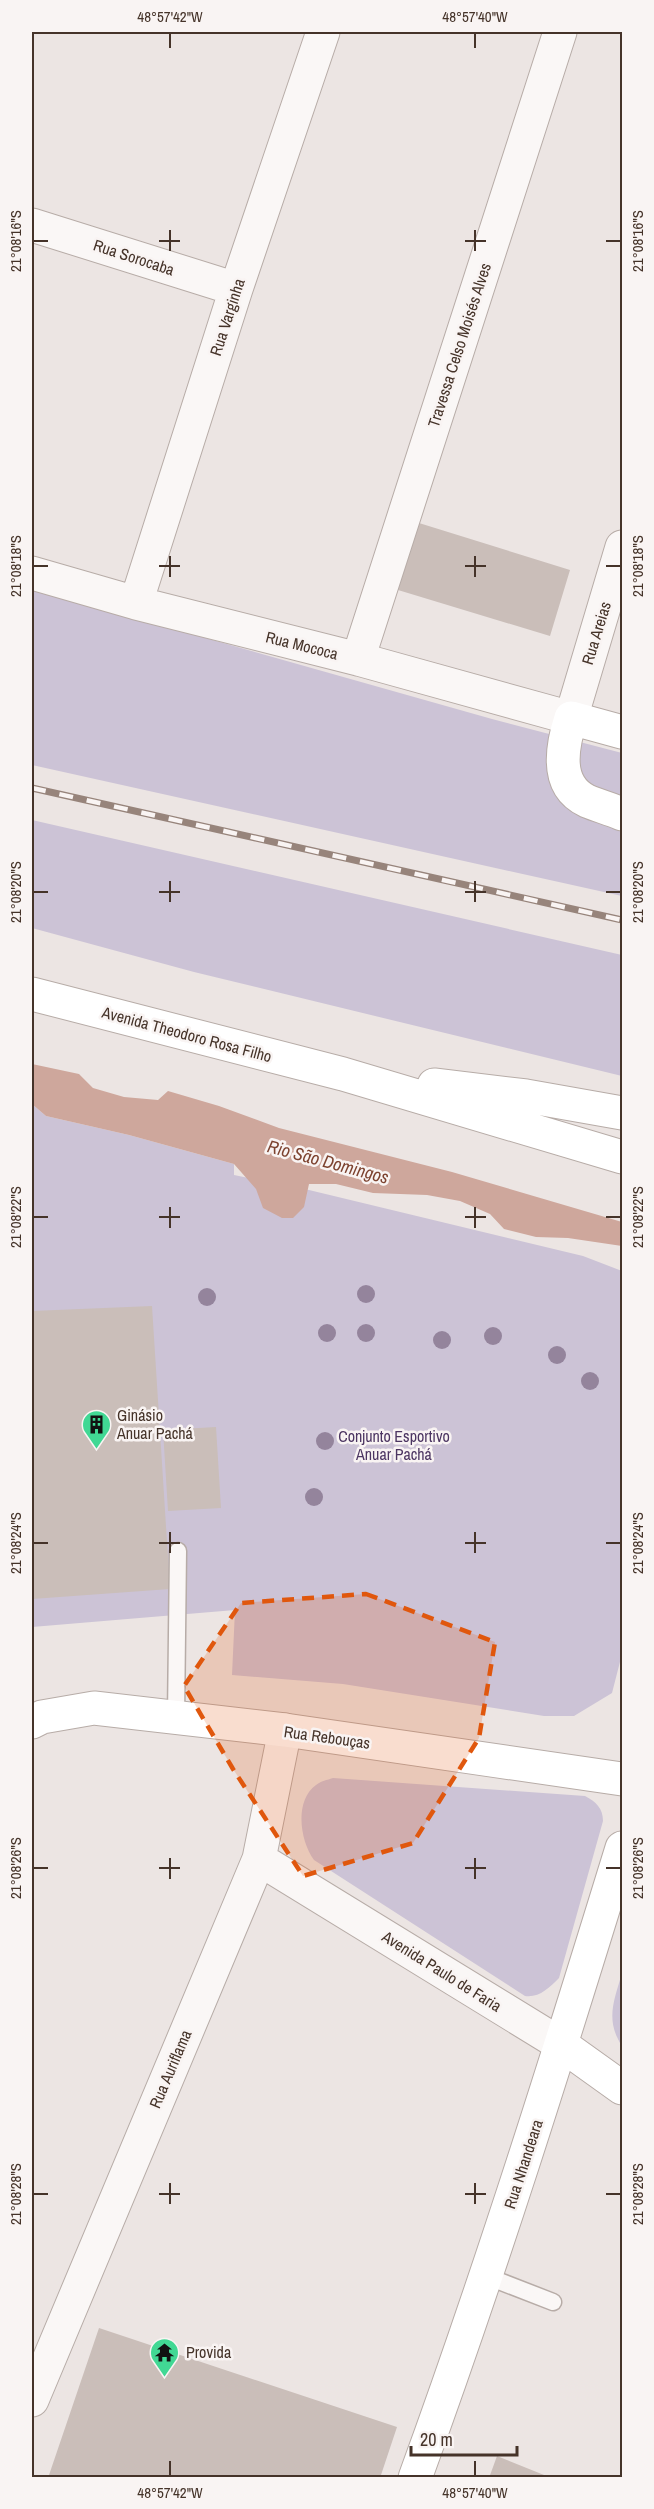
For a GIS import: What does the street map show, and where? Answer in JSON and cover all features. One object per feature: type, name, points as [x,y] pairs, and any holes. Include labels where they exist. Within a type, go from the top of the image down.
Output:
[{"type":"street","name":"Rua Varginha","points":[[136,603],[236,289],[324,32]]},
{"type":"street","name":"Travessa Celso Moisés Alves","points":[[358,659],[560,32]]},
{"type":"street","name":"Rua Sorocaba","points":[[32,225],[236,289]]},
{"type":"street","name":"Rua Areias","points":[[572,718],[622,547]]},
{"type":"street","name":"Rua Mococa","points":[[32,573],[136,603],[358,659],[622,732]]},
{"type":"street","points":[[572,718],[564,741],[563,769],[570,788],[585,800],[622,814]]},
{"type":"street","name":"Avenida Theodoro Rosa Filho","points":[[32,994],[343,1074],[622,1156]]},
{"type":"street","name":"Avenida Theodoro Rosa Filho","points":[[343,1074],[526,1096],[622,1113]]},
{"type":"street","points":[[526,1096],[622,1096]]},
{"type":"street","name":"Rua Rebouças","points":[[32,1722],[42,1717],[94,1708],[285,1730],[622,1779]]},
{"type":"street","name":"Rua Auriflama","points":[[32,2400],[259,1859],[285,1730]]},
{"type":"street","name":"Rua Nhandeara","points":[[416,2478],[562,2045],[622,1848]]},
{"type":"street","name":"Avenida Paulo de Faria","points":[[259,1859],[562,2045],[622,2088]]},
{"type":"lane","points":[[176,1718],[178,1551]]},
{"type":"lane","points":[[486,2276],[553,2302]]},
{"type":"highlighted area","points":[[366,1594],[495,1642],[479,1738],[413,1843],[303,1876],[233,1769],[184,1686],[241,1603]]},
{"type":"green space","points":[[32,589],[492,719],[622,753],[622,896],[32,765]]},
{"type":"green space","points":[[32,820],[622,955],[622,1076],[194,972],[32,928]]},
{"type":"green space","name":"Conjunto Esportivo Anuar Pachá","points":[[32,1104],[46,1116],[129,1135],[234,1164],[234,1175],[309,1190],[583,1256],[622,1271],[622,1654],[612,1693],[574,1716],[544,1716],[343,1684],[232,1675],[235,1610],[32,1627]]},
{"type":"green space","points":[[333,1778],[585,1796],[596,1803],[602,1812],[603,1821],[559,1978],[539,1994],[525,1996],[314,1860],[305,1843],[303,1832],[304,1801],[309,1792],[318,1784]]},
{"type":"green space","points":[[622,1973],[622,2046],[612,2019]]},
{"type":"water","name":"Rio São Domingos","points":[[32,1064],[79,1074],[93,1088],[124,1097],[158,1100],[168,1091],[219,1106],[279,1128],[452,1172],[622,1222],[622,1246],[568,1238],[536,1237],[504,1229],[490,1214],[460,1201],[427,1195],[373,1193],[336,1184],[309,1184],[304,1207],[293,1218],[282,1218],[263,1208],[256,1189],[234,1164],[129,1135],[46,1116],[32,1104]]},
{"type":"building","points":[[419,523],[570,570],[550,636],[398,590]]},
{"type":"building","name":"Ginásio Anuar Pachá","points":[[152,1306],[170,1589],[32,1599],[32,1311]]},
{"type":"building","points":[[216,1427],[221,1508],[168,1511],[163,1430]]},
{"type":"building","name":"Provida","points":[[99,2328],[397,2427],[380,2478],[48,2478]]},
{"type":"building","points":[[497,2456],[549,2477],[549,2478],[489,2478]]},
{"type":"railway","points":[[32,788],[622,920]]},
{"type":"place","name":"Ginásio Anuar Pachá","points":[[96,1450]]},
{"type":"place","name":"Provida","points":[[165,2378]]}]
